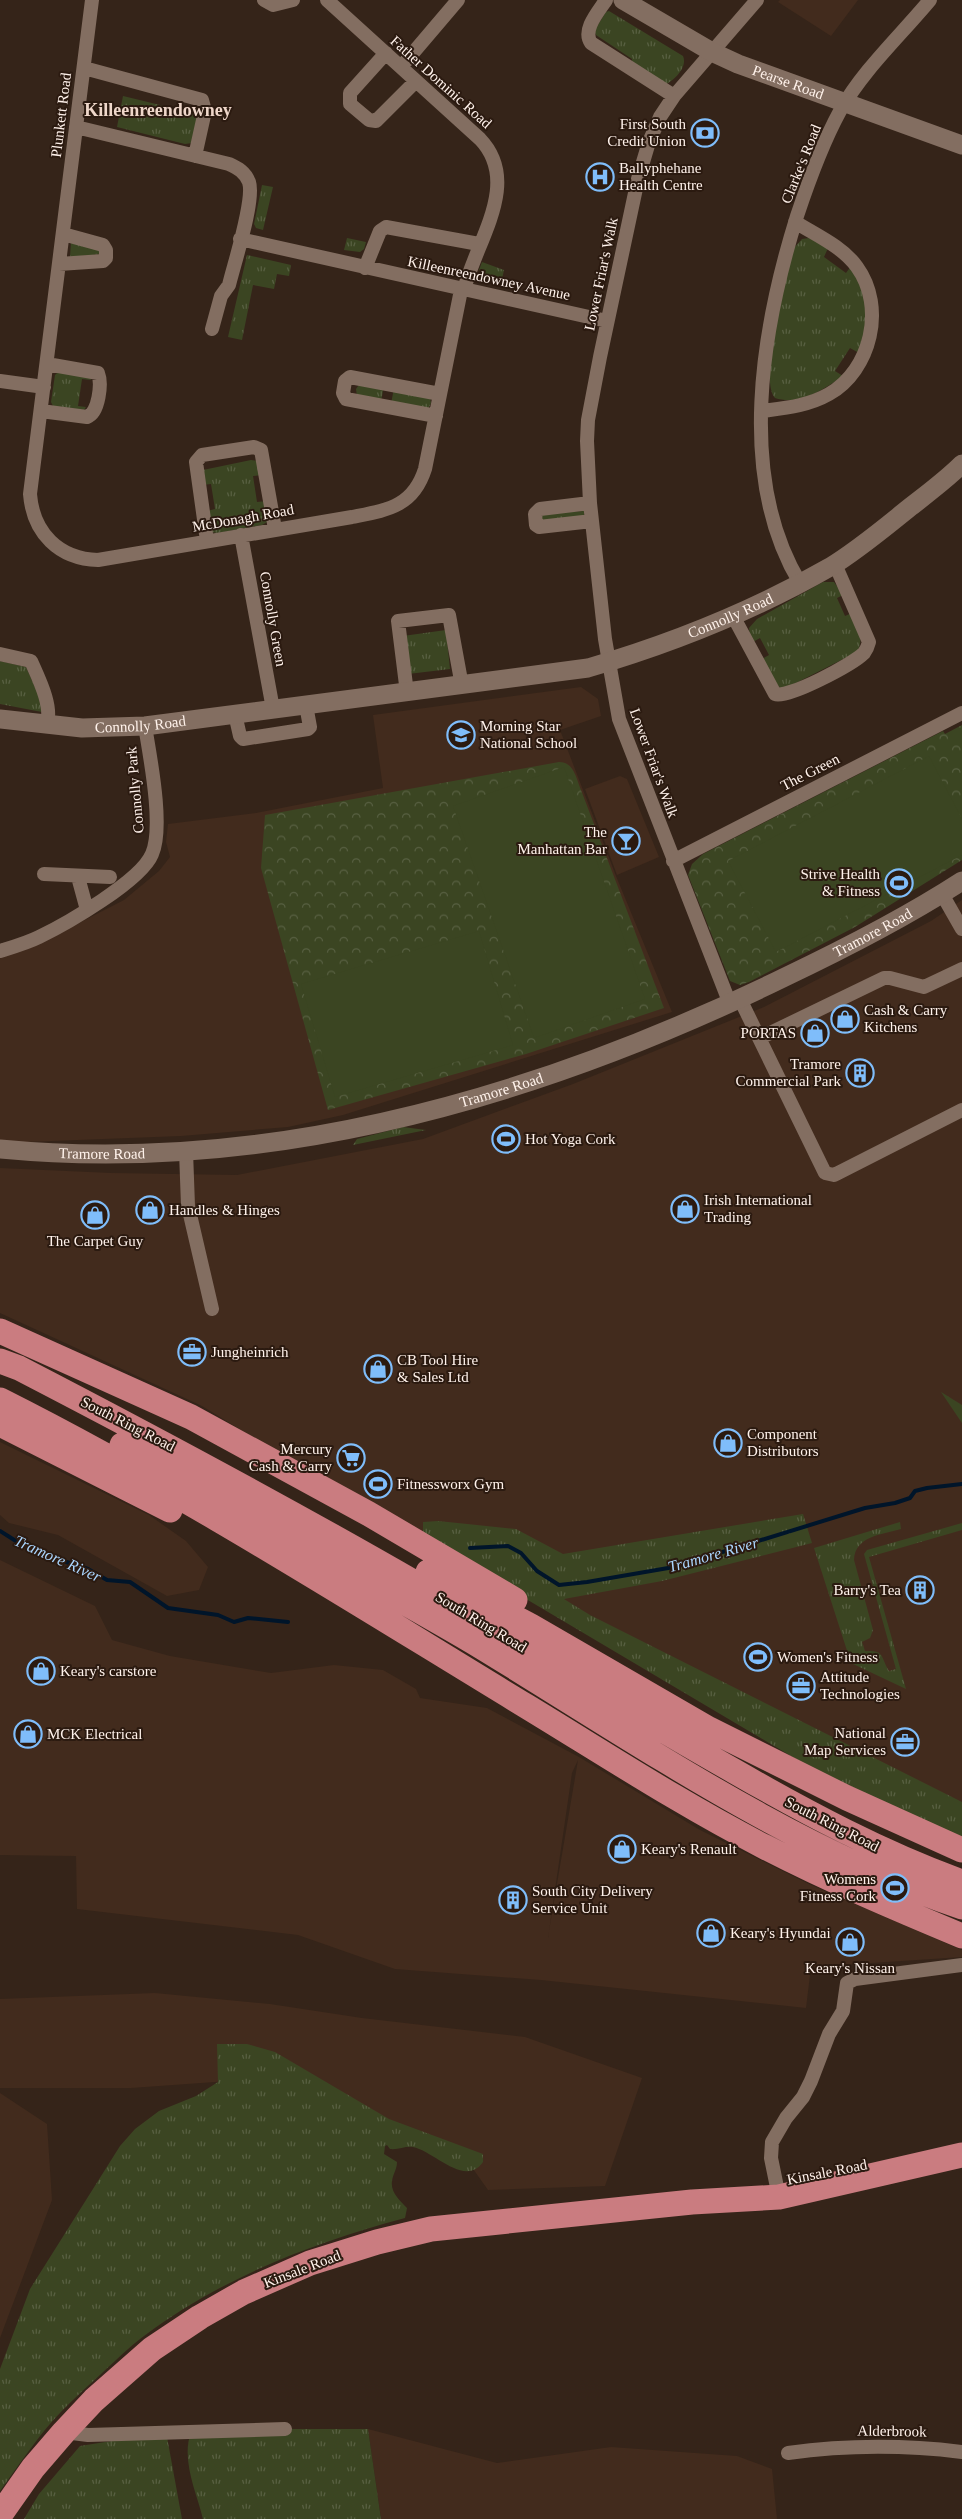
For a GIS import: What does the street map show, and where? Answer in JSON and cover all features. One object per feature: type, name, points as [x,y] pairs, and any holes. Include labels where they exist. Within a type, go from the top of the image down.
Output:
[{"type":"highway","points":[[0,1332],[192,1416],[268,1458],[474,1576],[794,1772]]},
{"type":"highway","points":[[10,1365],[198,1445],[288,1491],[434,1575],[578,1653],[709,1730],[794,1772],[962,1850]]},
{"type":"highway","name":"South Ring Road","points":[[10,1365],[210,1466],[350,1545],[667,1734],[800,1809],[866,1842],[962,1882]]},
{"type":"highway","points":[[0,1390],[182,1487],[315,1564],[421,1631],[529,1708]]},
{"type":"highway","name":"South Ring Road","points":[[0,1390],[96,1432],[191,1481],[475,1643],[622,1736],[736,1803],[858,1864],[962,1907]]},
{"type":"highway","points":[[0,1400],[88,1444],[194,1506],[680,1800],[763,1846],[854,1890],[962,1936]]},
{"type":"highway","points":[[0,1424],[188,1520],[431,1659],[550,1721]]},
{"type":"highway","name":"Kinsale Road","points":[[778,2189],[858,2166],[962,2141]]},
{"type":"highway","name":"Kinsale Road","points":[[0,2515],[33,2468],[64,2432],[94,2400],[152,2349],[200,2317],[244,2292],[310,2263],[377,2242],[431,2229],[692,2202],[778,2189],[962,2155]]},
{"type":"street","name":"Plunkett Road","points":[[30,494],[92,0]]},
{"type":"street","points":[[264,0],[273,6],[293,0]]},
{"type":"street","name":"Father Dominic Road","points":[[327,0],[480,139],[494,160],[499,175],[498,190],[463,290]]},
{"type":"street","points":[[401,67],[458,0]]},
{"type":"street","points":[[606,0],[589,28],[588,34],[592,43],[674,96]]},
{"type":"street","name":"Pearse Road","points":[[622,0],[712,52],[738,64],[962,145]]},
{"type":"street","name":"Lower Friar's Walk","points":[[757,0],[674,96],[660,117],[645,152],[607,321],[588,420],[587,441],[590,502],[608,662],[620,726],[673,861],[735,1002],[760,1038],[822,1170],[828,1175],[840,1172],[962,1110]]},
{"type":"street","name":"Clarke's Road","points":[[800,583],[782,549],[769,505],[763,467],[762,410],[764,373],[771,316],[795,222],[818,158],[846,103],[867,74],[930,0]]},
{"type":"street","points":[[386,53],[350,93],[350,104],[369,120],[376,121],[416,81]]},
{"type":"street","points":[[84,68],[202,100],[205,111],[195,156]]},
{"type":"street","points":[[76,127],[239,168],[248,180],[250,195],[229,285],[221,296],[212,329]]},
{"type":"street","name":"Clarke's Road","points":[[762,410],[802,405],[837,389],[856,367],[870,334],[871,299],[866,282],[857,266],[834,246],[795,222]]},
{"type":"street","name":"Killeenreendowney Avenue","points":[[364,268],[380,232],[386,227],[480,244]]},
{"type":"street","points":[[59,264],[103,261],[106,258],[106,250],[103,245],[63,234]]},
{"type":"street","name":"Killeenreendowney Avenue","points":[[240,239],[607,321]]},
{"type":"street","name":"McDonagh Road","points":[[30,494],[32,508],[44,536],[56,547],[82,558],[98,560],[386,510],[403,502],[422,478],[463,290]]},
{"type":"street","points":[[41,410],[87,417],[94,413],[96,408],[98,373],[47,364]]},
{"type":"street","points":[[436,416],[346,399],[343,389],[345,381],[350,377],[440,394]]},
{"type":"street","points":[[0,381],[44,388]]},
{"type":"street","points":[[384,406],[388,384]]},
{"type":"street","points":[[207,541],[196,462],[202,455],[254,447],[261,450],[275,529]]},
{"type":"street","name":"Connolly Road","points":[[0,719],[90,728],[146,726],[588,668],[631,656],[800,583],[831,566],[902,513],[962,464]]},
{"type":"street","points":[[590,502],[540,509],[535,514],[539,526],[592,521]]},
{"type":"street","name":"Connolly Green","points":[[241,535],[273,709]]},
{"type":"street","points":[[732,614],[775,694],[785,695],[825,676],[862,654],[869,642],[868,635],[838,571],[831,566]]},
{"type":"street","points":[[407,693],[398,621],[449,615],[462,686]]},
{"type":"street","points":[[0,654],[31,661],[46,704],[49,718],[46,725]]},
{"type":"street","points":[[235,714],[240,736],[243,739],[308,730],[310,727],[306,705]]},
{"type":"street","name":"The Green","points":[[673,861],[962,713]]},
{"type":"street","name":"Connolly Park","points":[[0,951],[38,938],[87,910],[130,879],[152,855],[157,820],[146,726]]},
{"type":"street","points":[[44,874],[110,877]]},
{"type":"street","points":[[78,877],[87,910]]},
{"type":"street","name":"Tramore Road","points":[[0,1149],[62,1154],[186,1151],[259,1145],[336,1133],[434,1110],[573,1067],[735,1002],[849,946],[962,881]]},
{"type":"street","points":[[942,894],[962,929]]},
{"type":"street","points":[[760,1038],[884,978],[924,987],[962,969]]},
{"type":"street","points":[[186,1151],[188,1206],[212,1308]]},
{"type":"street","points":[[778,2189],[771,2158],[772,2142],[786,2118],[803,2097],[811,2081],[829,2034],[843,2011],[847,1983],[855,1979],[962,1965]]},
{"type":"street","points":[[64,2432],[88,2435],[285,2429]]},
{"type":"street","points":[[821,2434],[821,2448]]},
{"type":"street","name":"Alderbrook","points":[[788,2452],[821,2448],[908,2447],[962,2452]]},
{"type":"shaded area","points":[[780,0],[858,0],[831,36],[778,2]]},
{"type":"shaded area","points":[[581,687],[598,699],[601,716],[560,730],[616,876],[672,1012],[343,1115],[288,1127],[181,1136],[0,1143],[0,958],[28,949],[124,900],[159,871],[170,857],[166,842],[168,824],[256,813],[383,788],[373,715]]},
{"type":"shaded area","points":[[620,776],[627,779],[659,857],[617,875],[585,789]]},
{"type":"shaded area","points":[[962,900],[962,1822],[325,1482],[202,1406],[0,1313],[0,1168],[111,1173],[237,1175],[423,1139],[573,1084],[764,1007],[931,921]]},
{"type":"shaded area","points":[[0,1442],[149,1515],[186,1541],[208,1567],[199,1590],[167,1596],[58,1535],[9,1523],[0,1515]]},
{"type":"shaded area","points":[[0,1560],[95,1606],[112,1640],[170,1656],[271,1673],[334,1665],[383,1670],[416,1689],[420,1698],[487,1708],[579,1757],[700,1830],[809,1884],[962,1950],[962,1957],[811,1967],[806,2008],[541,1980],[395,1969],[298,1935],[77,1909],[76,1856],[0,1855]],"holes":[[[578,1760],[549,1931],[572,1773]]]},
{"type":"shaded area","points":[[155,1993],[270,2004],[362,2018],[525,2037],[642,2078],[605,2186],[488,2190],[466,2159],[229,2081],[131,2088],[0,2088],[0,1999]]},
{"type":"shaded area","points":[[0,2093],[47,2124],[52,2200],[0,2338]]},
{"type":"shaded area","points":[[368,2429],[497,2463],[611,2447],[737,2456],[772,2469],[777,2519],[381,2519]]},
{"type":"green space","points":[[609,11],[683,56],[684,65],[676,77],[664,85],[632,61],[632,59],[596,35],[594,31],[606,12]]},
{"type":"green space","points":[[123,96],[193,113],[198,118],[192,143],[185,144],[117,127]]},
{"type":"green space","points":[[262,185],[273,187],[263,230],[256,228],[254,224]]},
{"type":"green space","points":[[347,238],[366,242],[364,249],[360,252],[344,250]]},
{"type":"green space","points":[[809,238],[828,248],[824,257],[846,273],[851,266],[864,298],[866,308],[865,330],[859,353],[850,348],[835,371],[843,376],[811,395],[794,400],[784,400],[775,398],[771,387],[772,350],[780,303],[794,248],[802,239]]},
{"type":"green space","points":[[71,242],[97,245],[102,254],[70,257]]},
{"type":"green space","points":[[247,255],[291,265],[289,276],[277,274],[274,289],[253,285],[242,340],[228,337]]},
{"type":"green space","points":[[482,262],[504,270],[501,284],[482,276],[479,270]]},
{"type":"green space","points":[[58,372],[90,377],[91,380],[82,379],[78,406],[86,407],[84,410],[53,406],[51,402],[55,375]]},
{"type":"green space","points":[[361,382],[384,385],[381,402],[357,396],[356,389]]},
{"type":"green space","points":[[394,388],[430,397],[431,403],[428,409],[391,404]]},
{"type":"green space","points":[[251,460],[258,461],[261,475],[253,476],[257,502],[267,501],[267,522],[262,525],[218,533],[211,532],[207,511],[215,509],[211,484],[202,485],[203,470]]},
{"type":"green space","points":[[584,511],[584,517],[542,521],[542,514]]},
{"type":"green space","points":[[823,582],[834,582],[843,595],[837,598],[845,616],[852,613],[860,637],[857,652],[786,688],[780,688],[760,660],[769,655],[760,638],[751,643],[749,628],[757,619]]},
{"type":"green space","points":[[446,630],[450,669],[408,674],[403,636]]},
{"type":"green space","points":[[0,661],[26,667],[40,698],[42,712],[0,704]]},
{"type":"green space","points":[[962,725],[962,860],[855,927],[749,982],[740,985],[730,981],[688,875],[692,864],[703,854],[943,731],[945,734]]},
{"type":"green space","points":[[929,756],[962,819],[962,855],[776,952],[728,861]]},
{"type":"green space","points":[[559,762],[568,765],[576,776],[664,1008],[526,1054],[328,1110],[261,868],[265,815]]},
{"type":"green space","points":[[564,767],[645,999],[534,1038],[453,806]]},
{"type":"green space","points":[[479,931],[513,1045],[335,1097],[301,984]]},
{"type":"green space","points":[[403,1127],[426,1130],[353,1145],[357,1139]]},
{"type":"green space","points":[[941,1392],[962,1405],[962,1423]]},
{"type":"green space","points":[[803,1514],[812,1543],[662,1581],[564,1599],[590,1615],[962,1802],[962,1838],[813,1769],[423,1538],[423,1522],[438,1521],[516,1529],[563,1554]]},
{"type":"green space","points":[[900,1522],[901,1529],[864,1541],[855,1552],[854,1560],[873,1630],[870,1638],[862,1642],[865,1651],[876,1652],[881,1655],[889,1671],[896,1669],[864,1554],[867,1550],[962,1523],[962,1530],[869,1557],[906,1689],[851,1663],[814,1548]]},
{"type":"green space","points":[[217,2044],[247,2044],[275,2052],[389,2119],[483,2154],[483,2162],[476,2169],[458,2170],[413,2147],[390,2149],[387,2145],[385,2146],[384,2154],[397,2162],[392,2185],[396,2196],[407,2208],[405,2218],[336,2239],[268,2265],[204,2297],[174,2315],[133,2345],[62,2411],[40,2436],[0,2491],[0,2369],[30,2289],[120,2146],[135,2129],[159,2111],[196,2096],[218,2082]]},
{"type":"green space","points":[[368,2429],[381,2519],[203,2519],[193,2487],[189,2464],[188,2443],[191,2432]]},
{"type":"green space","points":[[167,2437],[182,2519],[24,2519],[39,2494],[80,2446],[118,2440]]},
{"type":"waterway","name":"Tramore River","points":[[470,1548],[508,1546],[521,1553],[537,1571],[559,1585],[587,1582],[674,1567],[865,1508],[895,1503],[910,1498],[915,1491],[962,1484]]},
{"type":"waterway","name":"Tramore River","points":[[0,1531],[19,1543],[28,1543],[37,1551],[88,1569],[107,1580],[130,1582],[168,1608],[218,1615],[234,1622],[248,1618],[288,1622]]},
{"type":"place","name":"First South Credit Union","points":[[705,133]]},
{"type":"place","name":"Ballyphehane Health Centre","points":[[600,177]]},
{"type":"place","name":"Morning Star National School","points":[[461,735]]},
{"type":"place","name":"The Manhattan Bar","points":[[626,841]]},
{"type":"place","name":"Strive Health & Fitness","points":[[899,883]]},
{"type":"place","name":"Cash & Carry Kitchens","points":[[845,1019]]},
{"type":"place","name":"PORTAS","points":[[815,1033]]},
{"type":"place","name":"Tramore Commercial Park","points":[[860,1073]]},
{"type":"place","name":"Hot Yoga Cork","points":[[506,1139]]},
{"type":"place","name":"Irish International Trading","points":[[685,1209]]},
{"type":"place","name":"Handles & Hinges","points":[[150,1210]]},
{"type":"place","name":"The Carpet Guy","points":[[95,1215]]},
{"type":"place","name":"Jungheinrich","points":[[192,1352]]},
{"type":"place","name":"CB Tool Hire & Sales Ltd","points":[[378,1369]]},
{"type":"place","name":"Component Distributors","points":[[728,1443]]},
{"type":"place","name":"Mercury Cash & Carry","points":[[351,1458]]},
{"type":"place","name":"Fitnessworx Gym","points":[[378,1484]]},
{"type":"place","name":"Barry's Tea","points":[[920,1590]]},
{"type":"place","name":"Women's Fitness","points":[[758,1657]]},
{"type":"place","name":"Keary's carstore","points":[[41,1671]]},
{"type":"place","name":"Attitude Technologies","points":[[801,1686]]},
{"type":"place","name":"MCK Electrical","points":[[28,1734]]},
{"type":"place","name":"National Map Services","points":[[905,1742]]},
{"type":"place","name":"Keary's Renault","points":[[622,1849]]},
{"type":"place","name":"Womens Fitness Cork","points":[[895,1888]]},
{"type":"place","name":"South City Delivery Service Unit","points":[[513,1900]]},
{"type":"place","name":"Keary's Hyundai","points":[[711,1933]]},
{"type":"place","name":"Keary's Nissan","points":[[850,1942]]},
{"type":"district","name":"Killeenreendowney","points":[[158,110]]}]
